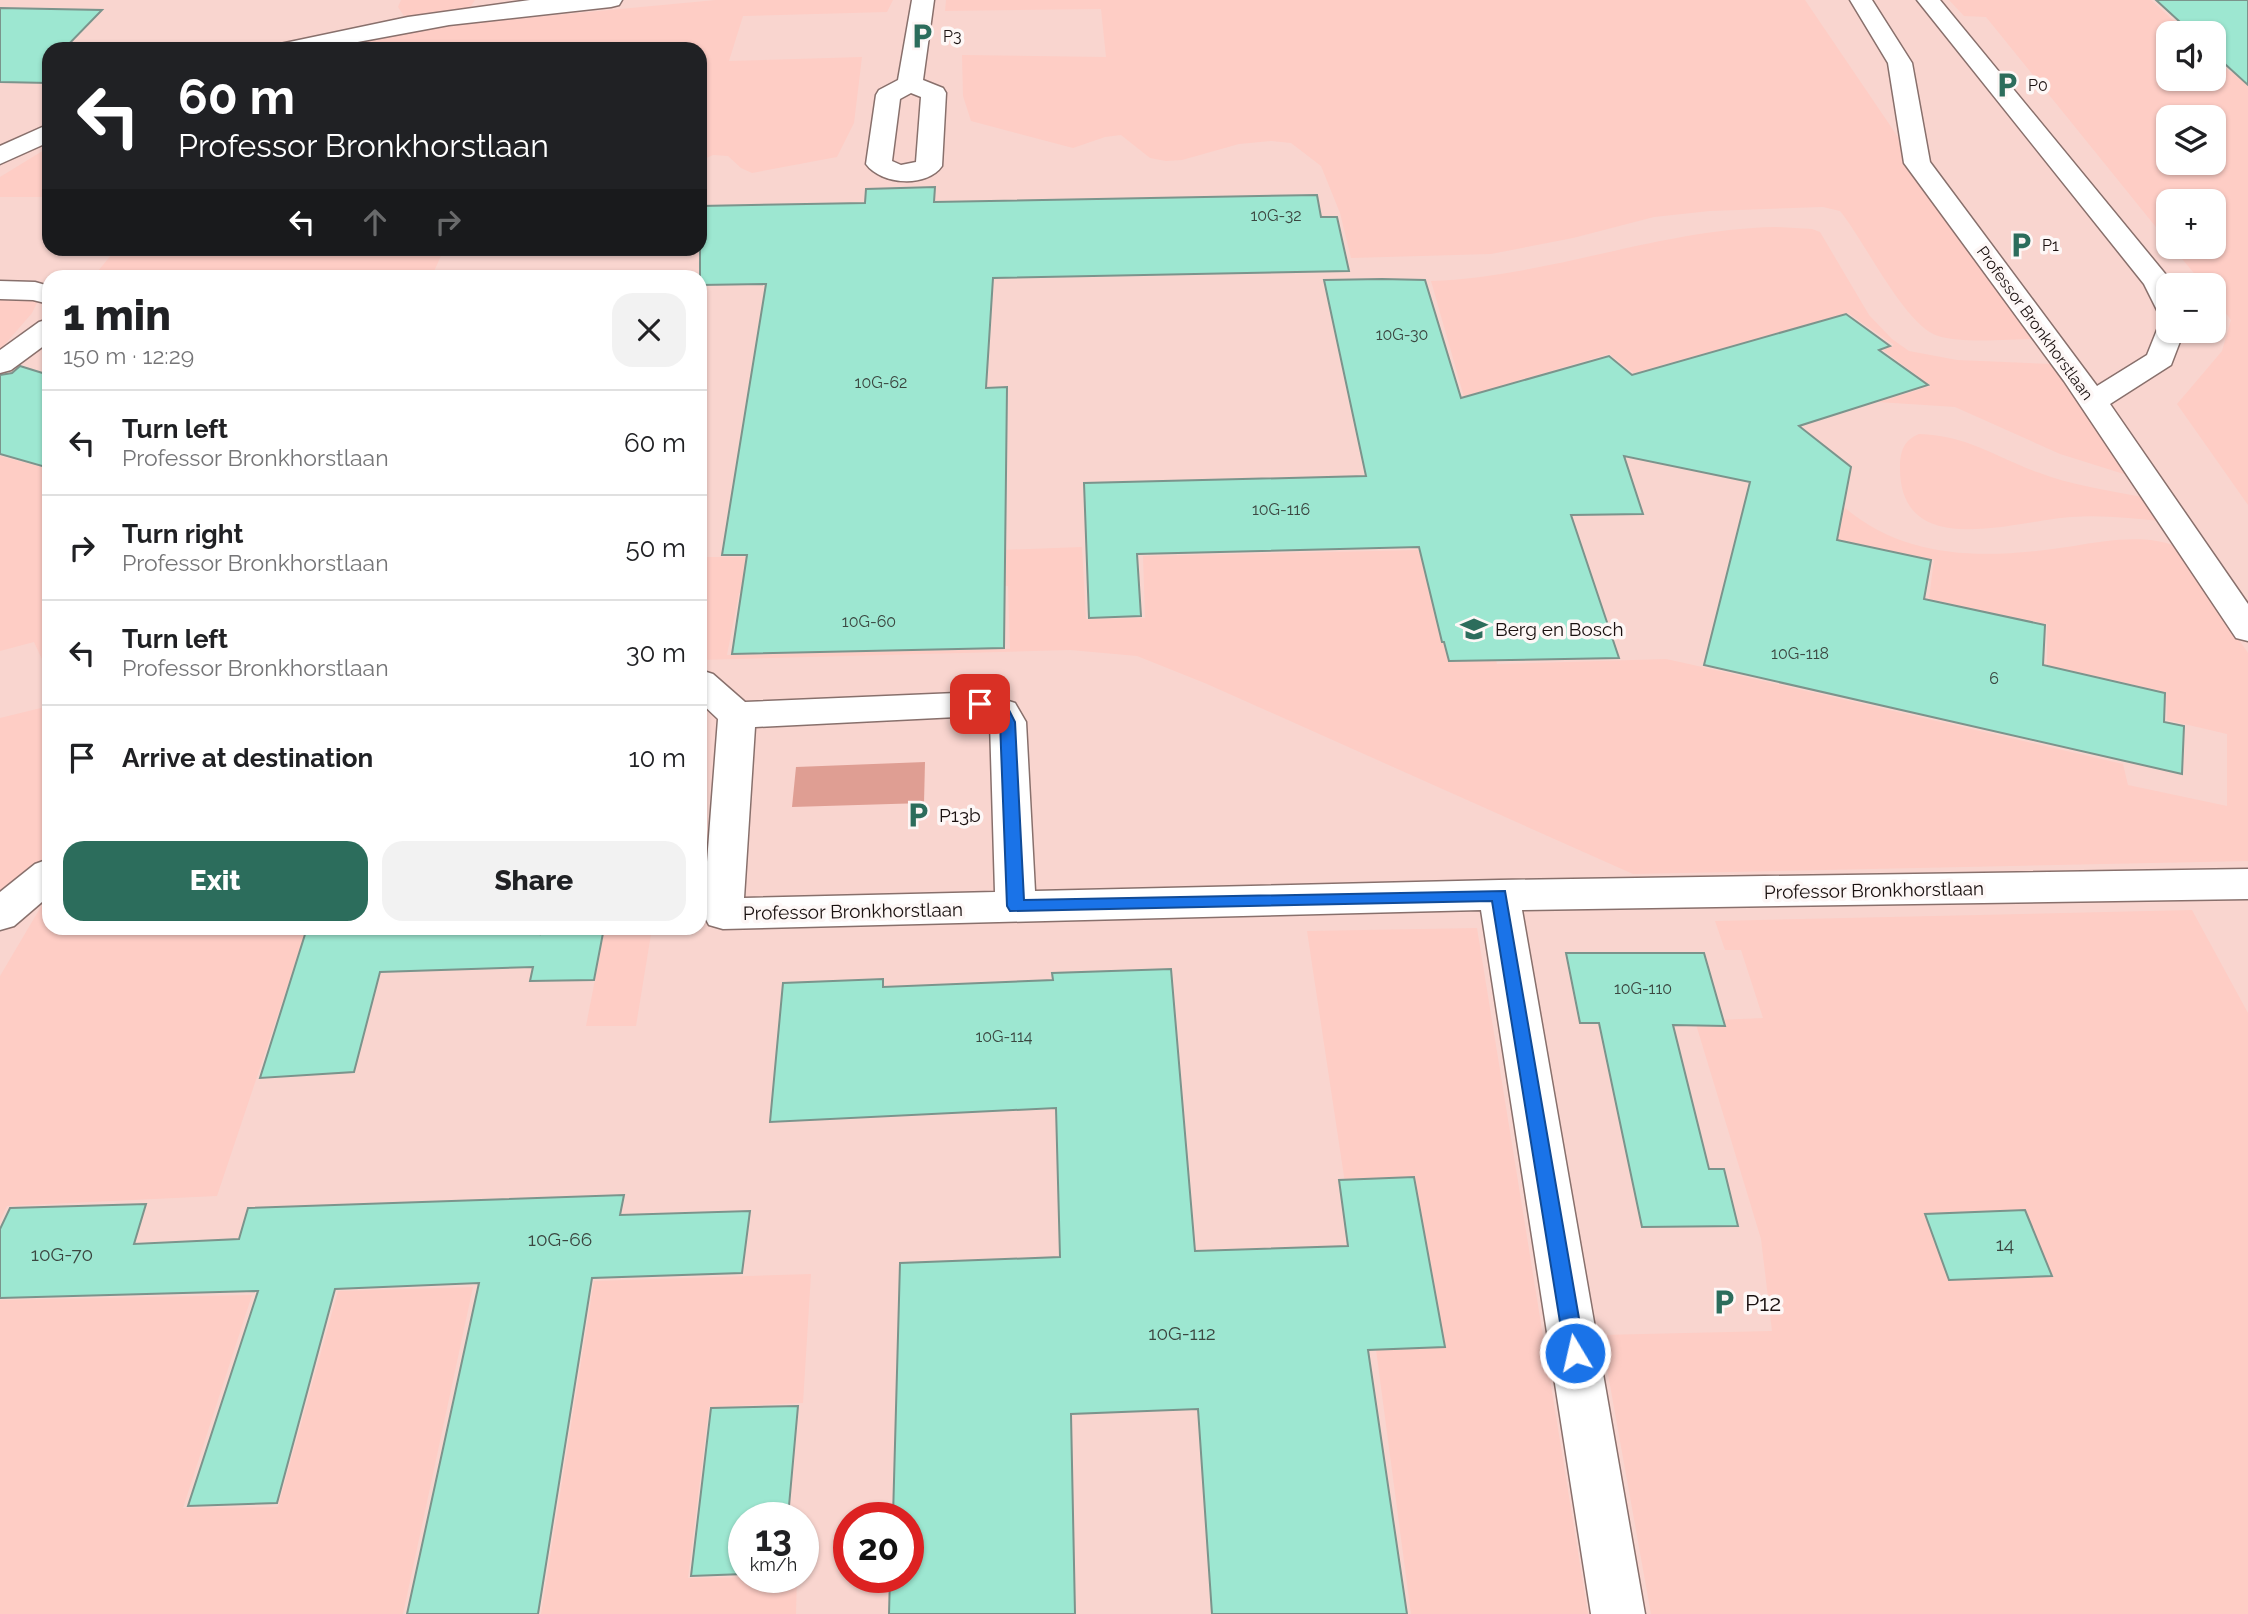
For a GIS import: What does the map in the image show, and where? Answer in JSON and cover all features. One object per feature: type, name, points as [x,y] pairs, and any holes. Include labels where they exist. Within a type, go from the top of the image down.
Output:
[{"type":"lane","points":[[318,42],[526,5],[611,0]]},
{"type":"lane","points":[[911,84],[923,0]]},
{"type":"lane","name":"Professor Bronkhorstlaan","points":[[1861,0],[1900,63],[1917,163],[2094,402],[2248,631]]},
{"type":"lane","points":[[1928,0],[2156,281]]},
{"type":"lane","points":[[0,156],[42,135]]},
{"type":"lane","points":[[0,290],[42,293]]},
{"type":"lane","points":[[0,364],[42,333]]},
{"type":"lane","points":[[2094,402],[2160,359],[2165,343]]},
{"type":"lane","points":[[707,688],[737,715],[980,704],[1002,712],[1008,722],[1016,906]]},
{"type":"lane","name":"Professor Bronkhorstlaan","points":[[737,715],[723,914],[1499,895],[2248,884]]},
{"type":"lane","points":[[0,915],[42,880]]},
{"type":"lane","points":[[1499,895],[1618,1614]]},
{"type":"shaded area","name":"Berg en Bosch","points":[[0,0],[2248,0],[2248,1614],[0,1614]]},
{"type":"shaded area","points":[[401,0],[475,0],[468,10],[406,19],[398,7]]},
{"type":"shaded area","points":[[716,0],[893,0],[887,12],[743,16],[729,61],[862,57],[854,123],[837,157],[752,173],[741,168],[728,156],[713,155],[707,158],[707,42],[362,42],[449,25]]},
{"type":"shaded area","points":[[946,0],[1805,0],[2035,339],[1961,340],[1938,336],[1925,329],[1899,300],[1840,211],[1823,207],[1710,211],[1654,217],[1573,238],[1491,254],[1351,258],[1340,213],[1321,166],[1291,143],[1271,141],[1239,144],[1182,160],[1166,161],[1150,158],[1121,135],[1105,137],[1073,148],[971,121],[963,96],[962,55],[1106,57],[1101,9],[945,11]]},
{"type":"shaded area","points":[[1949,0],[2151,0],[2174,21],[2156,21],[2156,91],[2226,91],[2226,68],[2230,72],[2248,72],[2248,505],[2177,404],[2226,343],[2231,320],[2226,314],[2226,273],[2194,273],[2182,259],[2226,259],[2226,189],[2156,189],[2156,227],[1986,17],[1964,16]]},
{"type":"shaded area","points":[[42,151],[42,197],[0,197],[0,177]]},
{"type":"shaded area","points":[[1776,227],[1820,232],[1869,315],[1892,339],[1909,351],[1957,360],[2052,364],[2127,475],[2060,454],[1955,407],[1878,402],[1931,386],[1883,350],[1894,345],[1848,313],[1634,373],[1609,354],[1516,381],[1535,402],[1464,397],[1431,281],[1518,271],[1689,236]]},
{"type":"shaded area","points":[[110,256],[441,256],[435,270],[99,270]]},
{"type":"shaded area","points":[[0,296],[38,301],[32,313],[0,350]]},
{"type":"shaded area","points":[[1919,434],[1967,443],[2050,477],[2142,497],[2159,521],[2083,516],[1993,528],[1940,526],[1919,516],[1905,498],[1900,468],[1901,456],[1906,443]]},
{"type":"shaded area","points":[[0,456],[42,467],[42,659],[34,642],[0,651]]},
{"type":"shaded area","points":[[1836,500],[1862,521],[1889,536],[1948,552],[2010,553],[2125,540],[2151,540],[2175,546],[2248,653],[2248,861],[1633,874],[1207,684],[1137,656],[1070,650],[707,660],[707,557],[750,557],[819,589],[739,593],[727,655],[1010,649],[1008,586],[925,586],[1001,550],[1082,547],[1086,619],[1145,618],[1143,556],[1464,549],[1497,664],[1666,659],[2123,764],[2128,785],[2227,806],[2227,734],[2167,720],[2166,692],[2047,665],[2047,624],[1929,599],[1934,560],[1828,538]]},
{"type":"shaded area","points":[[42,708],[42,863],[0,893],[0,718]]},
{"type":"shaded area","points":[[925,762],[924,803],[792,807],[796,767]]},
{"type":"shaded area","points":[[42,905],[42,935],[305,935],[217,1196],[7,1206],[0,1221],[0,976]]},
{"type":"shaded area","points":[[2192,910],[2248,1013],[2248,1614],[1651,1614],[1601,1335],[1772,1331],[1761,1239],[1695,1021],[1763,1018],[1741,950],[1725,950],[1715,921]]},
{"type":"shaded area","points":[[1477,928],[1588,1614],[1411,1614],[1361,1236],[1353,1236],[1307,931]]},
{"type":"shaded area","points":[[604,935],[651,935],[636,1026],[586,1026]]},
{"type":"shaded area","points":[[811,1274],[803,1403],[709,1407],[688,1578],[728,1578],[728,1593],[797,1593],[796,1614],[541,1614],[594,1281]]},
{"type":"shaded area","points":[[473,1287],[403,1614],[0,1614],[0,1300],[252,1295],[183,1508],[278,1507],[338,1291]]},
{"type":"building","points":[[2156,0],[2248,0],[2248,85],[2226,65],[2226,21],[2179,21]]},
{"type":"building","points":[[0,8],[102,10],[71,42],[42,42],[42,83],[0,82]]},
{"type":"building","points":[[935,187],[934,202],[1317,195],[1321,217],[1337,217],[1349,271],[993,278],[986,388],[1007,387],[1004,648],[732,654],[747,555],[722,555],[766,284],[707,285],[707,270],[700,270],[700,256],[707,256],[707,206],[865,203],[866,189]]},
{"type":"building","points":[[1324,280],[1425,280],[1461,398],[1609,356],[1632,375],[1846,314],[1890,346],[1879,350],[1928,385],[1799,426],[1851,467],[1837,540],[1931,560],[1924,599],[2045,625],[2043,665],[2165,693],[2164,722],[2184,726],[2182,774],[1704,665],[1750,482],[1624,456],[1643,514],[1571,515],[1619,658],[1449,661],[1419,547],[1137,554],[1141,616],[1089,618],[1084,483],[1366,476]]},
{"type":"building","points":[[20,366],[42,373],[42,466],[0,454],[0,375],[12,373]]},
{"type":"building","points":[[305,935],[603,935],[594,980],[530,981],[533,967],[380,972],[354,1072],[260,1078]]},
{"type":"building","points":[[1566,953],[1704,953],[1725,1026],[1673,1025],[1709,1169],[1724,1169],[1738,1226],[1642,1227],[1599,1023],[1580,1023]]},
{"type":"building","points":[[1171,969],[1195,1251],[1348,1246],[1339,1180],[1414,1177],[1445,1347],[1368,1350],[1407,1614],[1212,1614],[1198,1409],[1071,1414],[1075,1614],[889,1614],[890,1593],[924,1593],[924,1502],[893,1502],[900,1263],[1060,1257],[1056,1108],[770,1122],[783,983],[883,979],[883,987],[1053,980],[1052,973]]},
{"type":"building","points":[[624,1195],[620,1215],[750,1211],[742,1273],[592,1278],[538,1614],[407,1614],[479,1283],[335,1289],[277,1503],[188,1506],[258,1291],[0,1298],[0,1229],[10,1208],[146,1204],[134,1244],[239,1239],[248,1208]]},
{"type":"building","points":[[2025,1210],[2052,1276],[1949,1280],[1925,1214]]},
{"type":"building","points":[[798,1406],[789,1502],[728,1502],[728,1575],[691,1576],[711,1408]]},
{"type":"place","name":"P3","points":[[922,36]]},
{"type":"place","name":"P0","points":[[2007,85]]},
{"type":"place","name":"P1","points":[[2021,245]]},
{"type":"place","name":"Berg en Bosch","points":[[1474,629]]},
{"type":"place","name":"P13b","points":[[918,815]]},
{"type":"place","name":"P12","points":[[1724,1302]]},
{"type":"route","points":[[980,704],[993,706],[1002,712],[1008,722],[1016,906],[1499,895],[1575,1353]]}]
